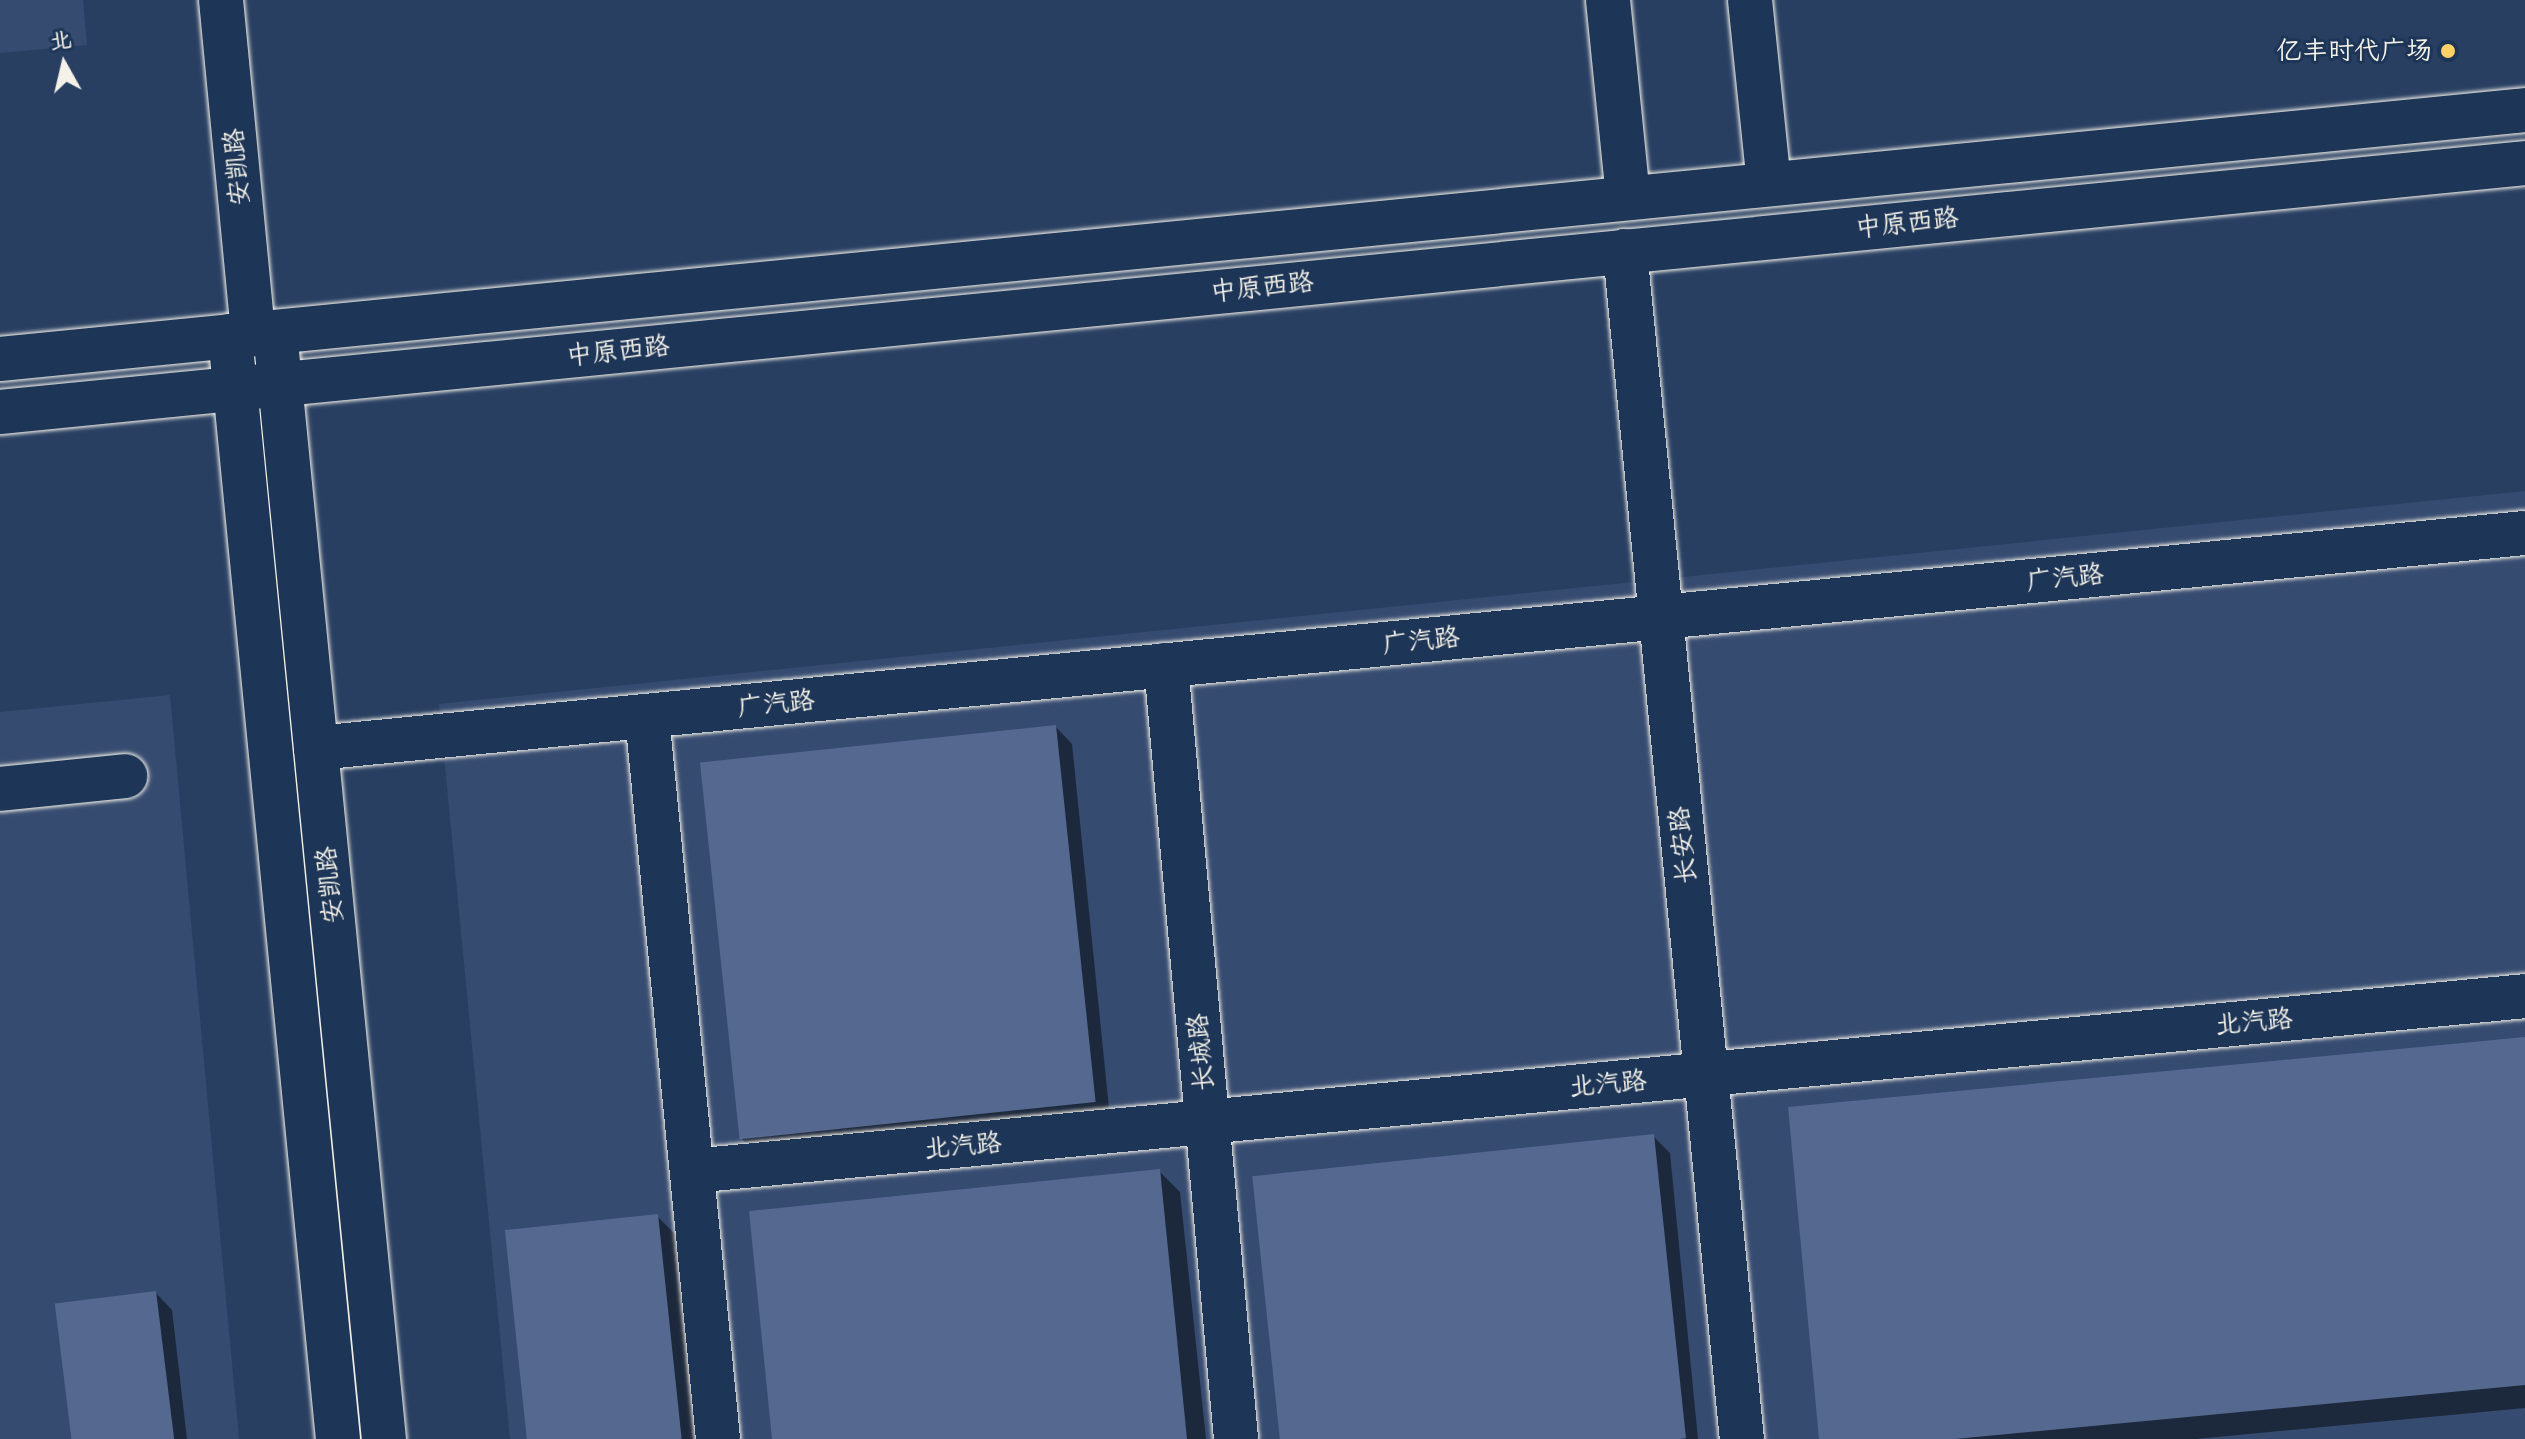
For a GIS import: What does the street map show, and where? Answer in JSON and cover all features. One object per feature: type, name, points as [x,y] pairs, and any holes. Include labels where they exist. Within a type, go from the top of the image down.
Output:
[{"type":"main road","name":"安凯路","points":[[221,0],[253,334],[280,385],[384,1439]]},
{"type":"main road","points":[[1608,0],[1628,197]]},
{"type":"main road","points":[[1750,0],[1769,183]]},
{"type":"main road","name":"中原西路","points":[[0,359],[2525,110]]},
{"type":"main road","name":"中原西路","points":[[0,412],[2525,163]]},
{"type":"main road","name":"长安路","points":[[1625,251],[1742,1439]]},
{"type":"main road","name":"安凯路","points":[[253,334],[235,389],[338,1439]]},
{"type":"main road","name":"广汽路","points":[[316,748],[2525,533]]},
{"type":"main road","name":"长城路","points":[[1166,665],[1236,1439]]},
{"type":"main road","points":[[647,716],[718,1439]]},
{"type":"main road","points":[[0,789],[125,776]]},
{"type":"main road","name":"北汽路","points":[[692,1171],[2525,996]]},
{"type":"shaded area","points":[[0,0],[83,0],[87,45],[0,53]]},
{"type":"shaded area","points":[[2525,491],[2525,1439],[510,1439],[439,704]]},
{"type":"shaded area","points":[[170,695],[239,1439],[0,1439],[0,712]]},
{"type":"building","points":[[1056,725],[1096,1102],[740,1139],[700,762]]},
{"type":"building","points":[[2525,1037],[2525,1385],[1955,1439],[1819,1439],[1788,1107]]},
{"type":"building","points":[[1654,1134],[1686,1438],[1280,1439],[1252,1176]]},
{"type":"building","points":[[1160,1169],[1187,1439],[772,1439],[749,1211]]},
{"type":"building","points":[[658,1214],[682,1439],[527,1439],[505,1230]]},
{"type":"building","points":[[156,1291],[174,1439],[71,1439],[55,1303]]},
{"type":"place","name":"亿丰时代广场","points":[[2448,51]]}]
